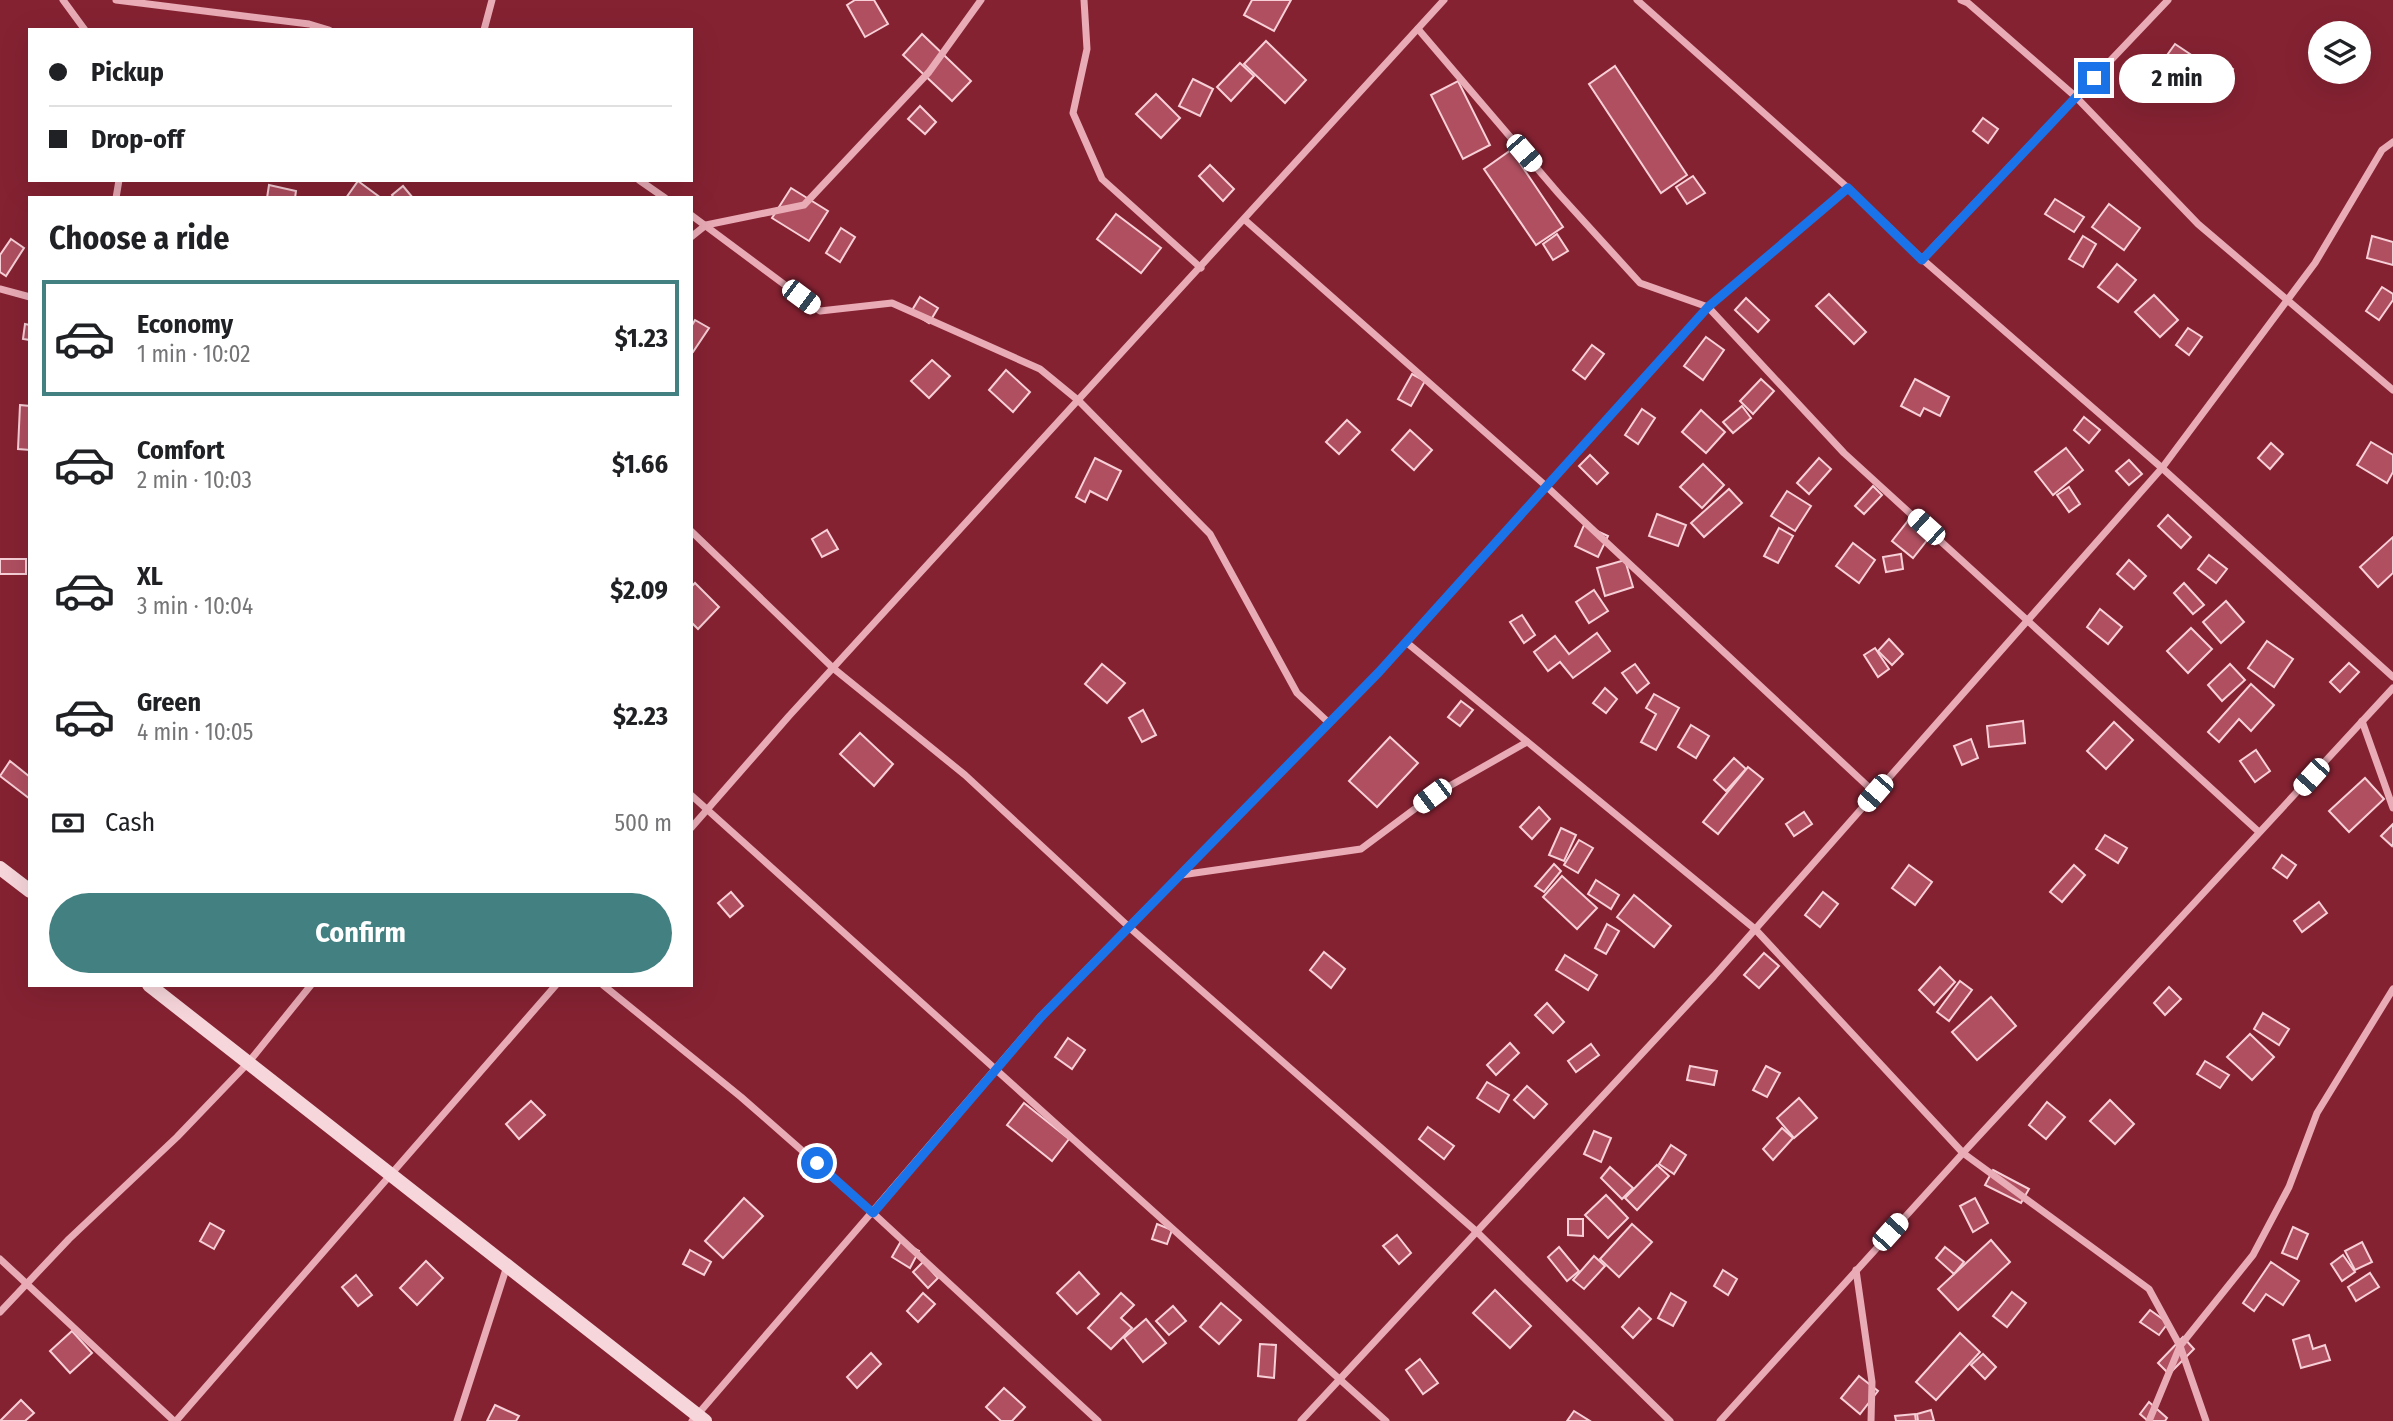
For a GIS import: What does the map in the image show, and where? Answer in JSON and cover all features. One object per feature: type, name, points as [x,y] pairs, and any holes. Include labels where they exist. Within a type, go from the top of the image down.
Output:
[{"type":"street","points":[[63,0],[84,28]]},
{"type":"street","points":[[116,0],[309,24],[322,28]]},
{"type":"street","points":[[485,28],[492,0]]},
{"type":"street","points":[[693,235],[706,225],[804,205],[929,72],[981,0]]},
{"type":"street","points":[[1084,0],[1087,49],[1073,113],[1097,168],[1102,179],[1201,268]]},
{"type":"street","points":[[693,826],[833,668],[1444,0]]},
{"type":"street","points":[[1637,0],[1848,188],[1922,260],[2162,468],[2393,677]]},
{"type":"street","points":[[1961,0],[1968,3],[2076,97],[2199,224],[2393,390]]},
{"type":"street","points":[[1922,260],[2168,0]]},
{"type":"street","points":[[1418,29],[1559,194],[1640,283],[1708,307],[1844,453],[2259,832]]},
{"type":"street","points":[[1301,1421],[1755,929],[2162,468],[2315,263],[2382,150],[2393,142]]},
{"type":"street","points":[[642,182],[662,196]]},
{"type":"street","points":[[152,987],[698,1419],[1041,1017],[1329,723],[1708,307],[1848,188]]},
{"type":"street","points":[[693,216],[820,311],[892,303],[1040,369],[1079,401],[1210,534],[1297,693],[1329,723]]},
{"type":"street","points":[[1245,220],[1546,486],[1875,793]]},
{"type":"street","points":[[0,289],[28,296]]},
{"type":"street","points":[[693,533],[833,668],[965,775],[1129,927],[1476,1232],[1670,1421]]},
{"type":"street","points":[[1405,642],[1755,929],[1963,1153],[2149,1289],[2180,1346],[2206,1421]]},
{"type":"street","points":[[1720,1421],[1963,1153],[2393,688]]},
{"type":"street","points":[[2362,721],[2393,808]]},
{"type":"street","points":[[1181,875],[1361,849],[1432,796],[1527,742]]},
{"type":"street","points":[[693,797],[1386,1421]]},
{"type":"street","points":[[0,868],[28,889]]},
{"type":"street","points":[[0,1312],[69,1239],[177,1137],[247,1063],[309,987]]},
{"type":"street","points":[[0,1259],[175,1421],[392,1176],[554,987]]},
{"type":"street","points":[[605,987],[741,1097],[873,1213],[1098,1421]]},
{"type":"street","points":[[2149,1421],[2180,1346],[2253,1255],[2289,1187],[2317,1113],[2393,989]]},
{"type":"street","points":[[457,1421],[507,1266]]},
{"type":"street","points":[[1856,1270],[1872,1382],[1871,1421]]},
{"type":"building","points":[[855,0],[874,0],[888,24],[865,37],[847,5]]},
{"type":"building","points":[[1252,0],[1291,0],[1274,31],[1244,15]]},
{"type":"building","points":[[922,34],[971,81],[952,101],[903,55]]},
{"type":"building","points":[[1266,41],[1306,80],[1285,103],[1244,64]]},
{"type":"building","points":[[2175,44],[2193,56],[2184,71],[2165,58]]},
{"type":"building","points":[[2218,60],[2233,69],[2218,94],[2204,85]]},
{"type":"building","points":[[1240,63],[1254,76],[1231,101],[1217,87]]},
{"type":"building","points":[[1615,66],[1687,175],[1661,193],[1589,84]]},
{"type":"building","points":[[1193,79],[1213,89],[1200,116],[1179,106]]},
{"type":"building","points":[[1458,81],[1490,145],[1463,159],[1431,95]]},
{"type":"building","points":[[1156,94],[1180,118],[1161,138],[1136,114]]},
{"type":"building","points":[[920,106],[936,122],[925,134],[908,119]]},
{"type":"building","points":[[1983,118],[1998,129],[1988,143],[1973,131]]},
{"type":"building","points":[[1511,150],[1563,227],[1536,245],[1484,169]]},
{"type":"building","points":[[1210,165],[1234,189],[1223,201],[1199,176]]},
{"type":"building","points":[[1693,176],[1705,193],[1687,204],[1676,187]]},
{"type":"building","points":[[359,182],[378,196],[347,196]]},
{"type":"building","points":[[269,185],[296,191],[295,196],[267,196]]},
{"type":"building","points":[[403,186],[411,196],[393,196]]},
{"type":"building","points":[[791,188],[828,211],[809,241],[772,218]]},
{"type":"building","points":[[2055,199],[2084,217],[2074,232],[2045,214]]},
{"type":"building","points":[[2109,204],[2140,228],[2124,250],[2092,227]]},
{"type":"building","points":[[1116,214],[1161,248],[1141,273],[1097,239]]},
{"type":"building","points":[[841,228],[855,237],[840,262],[826,253]]},
{"type":"building","points":[[1557,234],[1568,251],[1553,260],[1543,244]]},
{"type":"building","points":[[2083,236],[2096,244],[2083,267],[2069,259]]},
{"type":"building","points":[[2372,236],[2393,242],[2393,265],[2367,258]]},
{"type":"building","points":[[11,239],[24,248],[6,276],[0,272],[0,255]]},
{"type":"building","points":[[2117,264],[2136,280],[2118,302],[2098,287]]},
{"type":"building","points":[[2382,287],[2393,294],[2393,300],[2379,320],[2366,311]]},
{"type":"building","points":[[1829,294],[1866,332],[1854,344],[1816,306]]},
{"type":"building","points":[[2154,295],[2178,320],[2160,337],[2135,312]]},
{"type":"building","points":[[920,297],[938,308],[929,323],[911,312]]},
{"type":"building","points":[[1746,298],[1769,320],[1758,332],[1735,310]]},
{"type":"building","points":[[695,320],[709,328],[693,352]]},
{"type":"building","points":[[25,324],[28,325],[28,340],[23,339]]},
{"type":"building","points":[[2188,328],[2202,337],[2189,355],[2176,345]]},
{"type":"building","points":[[1706,337],[1724,350],[1703,380],[1684,366]]},
{"type":"building","points":[[1592,345],[1604,354],[1585,379],[1573,370]]},
{"type":"building","points":[[932,360],[950,376],[929,398],[911,381]]},
{"type":"building","points":[[1006,370],[1030,392],[1013,412],[989,390]]},
{"type":"building","points":[[1412,374],[1425,381],[1411,406],[1398,399]]},
{"type":"building","points":[[1761,379],[1774,391],[1753,414],[1740,401]]},
{"type":"building","points":[[1915,379],[1949,397],[1940,416],[1924,408],[1920,416],[1901,406]]},
{"type":"building","points":[[20,405],[28,406],[28,450],[18,449]]},
{"type":"building","points":[[1742,406],[1751,418],[1733,433],[1723,422]]},
{"type":"building","points":[[1642,409],[1655,418],[1638,444],[1625,435]]},
{"type":"building","points":[[1701,410],[1725,432],[1706,453],[1682,432]]},
{"type":"building","points":[[2084,417],[2100,430],[2089,443],[2074,430]]},
{"type":"building","points":[[1347,420],[1360,432],[1339,454],[1326,442]]},
{"type":"building","points":[[1410,430],[1432,450],[1414,470],[1392,450]]},
{"type":"building","points":[[2371,442],[2393,455],[2393,472],[2387,483],[2357,465]]},
{"type":"building","points":[[2271,443],[2283,454],[2270,469],[2258,458]]},
{"type":"building","points":[[2066,448],[2083,470],[2053,495],[2035,472]]},
{"type":"building","points":[[1590,455],[1608,473],[1597,484],[1579,466]]},
{"type":"building","points":[[1095,458],[1121,471],[1107,500],[1090,491],[1085,502],[1076,497]]},
{"type":"building","points":[[1819,458],[1831,469],[1809,494],[1797,483]]},
{"type":"building","points":[[2129,460],[2142,474],[2129,485],[2116,471]]},
{"type":"building","points":[[1703,464],[1724,485],[1702,508],[1680,487]]},
{"type":"building","points":[[1873,486],[1882,495],[1864,514],[1855,506]]},
{"type":"building","points":[[2069,487],[2080,504],[2069,512],[2057,495]]},
{"type":"building","points":[[1729,489],[1742,503],[1704,537],[1691,523]]},
{"type":"building","points":[[1787,491],[1811,506],[1795,531],[1771,516]]},
{"type":"building","points":[[1657,514],[1686,525],[1678,546],[1649,536]]},
{"type":"building","points":[[2168,515],[2191,537],[2181,548],[2158,526]]},
{"type":"building","points":[[1911,517],[1932,534],[1913,558],[1892,541]]},
{"type":"building","points":[[1584,525],[1608,536],[1598,557],[1575,546]]},
{"type":"building","points":[[1779,528],[1793,536],[1778,563],[1764,556]]},
{"type":"building","points":[[827,530],[838,549],[822,557],[812,539]]},
{"type":"building","points":[[2393,537],[2393,573],[2378,587],[2360,567]]},
{"type":"building","points":[[1853,543],[1875,560],[1859,583],[1836,566]]},
{"type":"building","points":[[1901,554],[1903,569],[1886,572],[1883,557]]},
{"type":"building","points":[[2209,555],[2227,569],[2216,583],[2198,569]]},
{"type":"building","points":[[0,559],[26,559],[26,574],[0,574]]},
{"type":"building","points":[[1625,560],[1633,587],[1605,596],[1597,568]]},
{"type":"building","points":[[2129,560],[2146,576],[2134,589],[2117,574]]},
{"type":"building","points":[[695,583],[719,607],[698,629],[693,624]]},
{"type":"building","points":[[2184,583],[2204,605],[2193,614],[2174,593]]},
{"type":"building","points":[[1594,590],[1608,611],[1589,623],[1576,602]]},
{"type":"building","points":[[2226,601],[2244,622],[2221,643],[2203,622]]},
{"type":"building","points":[[2100,609],[2122,627],[2108,644],[2087,627]]},
{"type":"building","points":[[1522,615],[1535,635],[1524,643],[1510,622]]},
{"type":"building","points":[[2191,628],[2212,649],[2188,673],[2167,651]]},
{"type":"building","points":[[1597,633],[1610,651],[1573,678],[1560,662],[1548,671],[1534,652],[1555,636],[1569,654]]},
{"type":"building","points":[[1889,639],[1903,654],[1892,665],[1878,651]]},
{"type":"building","points":[[2267,641],[2293,659],[2274,687],[2248,668]]},
{"type":"building","points":[[1875,648],[1889,669],[1878,677],[1864,655]]},
{"type":"building","points":[[2349,663],[2359,672],[2340,692],[2330,682]]},
{"type":"building","points":[[1102,664],[1125,683],[1107,703],[1085,684]]},
{"type":"building","points":[[1635,664],[1649,683],[1637,693],[1622,673]]},
{"type":"building","points":[[2230,664],[2245,680],[2222,701],[2208,685]]},
{"type":"building","points":[[2251,684],[2274,705],[2251,731],[2239,719],[2219,742],[2208,732]]},
{"type":"building","points":[[1605,688],[1617,699],[1606,713],[1593,703]]},
{"type":"building","points":[[1654,694],[1679,708],[1656,750],[1641,742],[1656,714],[1646,708]]},
{"type":"building","points":[[1461,701],[1473,710],[1460,726],[1448,717]]},
{"type":"building","points":[[1143,710],[1156,735],[1142,742],[1129,718]]},
{"type":"building","points":[[2023,721],[2025,743],[1989,747],[1987,726]]},
{"type":"building","points":[[2114,722],[2133,740],[2106,769],[2087,751]]},
{"type":"building","points":[[1691,725],[1709,736],[1696,758],[1678,747]]},
{"type":"building","points":[[860,733],[893,764],[874,786],[840,754]]},
{"type":"building","points":[[1390,737],[1418,763],[1377,807],[1349,781]]},
{"type":"building","points":[[1971,739],[1978,758],[1962,765],[1954,746]]},
{"type":"building","points":[[2256,750],[2270,771],[2255,782],[2240,761]]},
{"type":"building","points":[[1734,758],[1746,769],[1726,791],[1714,780]]},
{"type":"building","points":[[10,761],[28,775],[28,797],[0,776]]},
{"type":"building","points":[[1748,767],[1763,779],[1718,834],[1703,822]]},
{"type":"building","points":[[2365,778],[2384,799],[2349,832],[2329,811]]},
{"type":"building","points":[[1539,807],[1550,819],[1532,839],[1520,827]]},
{"type":"building","points":[[1804,812],[1812,824],[1794,836],[1786,824]]},
{"type":"building","points":[[2393,824],[2393,844],[2392,846],[2381,836]]},
{"type":"building","points":[[1561,828],[1576,835],[1564,861],[1549,855]]},
{"type":"building","points":[[2105,835],[2127,848],[2118,863],[2096,849]]},
{"type":"building","points":[[1579,840],[1593,848],[1578,873],[1564,865]]},
{"type":"building","points":[[2282,855],[2296,865],[2287,878],[2273,868]]},
{"type":"building","points":[[1554,864],[1561,871],[1544,892],[1535,886]]},
{"type":"building","points":[[1909,865],[1932,882],[1915,905],[1892,888]]},
{"type":"building","points":[[2074,865],[2085,875],[2062,902],[2050,892]]},
{"type":"building","points":[[1562,876],[1597,908],[1577,929],[1543,897]]},
{"type":"building","points":[[1596,880],[1619,895],[1611,909],[1588,894]]},
{"type":"building","points":[[731,892],[743,906],[730,917],[718,903]]},
{"type":"building","points":[[1823,892],[1838,904],[1820,927],[1805,915]]},
{"type":"building","points":[[1634,895],[1671,926],[1654,947],[1617,917]]},
{"type":"building","points":[[2319,902],[2327,913],[2302,932],[2294,921]]},
{"type":"building","points":[[1607,924],[1619,931],[1606,954],[1595,948]]},
{"type":"building","points":[[1324,952],[1345,969],[1331,988],[1310,970]]},
{"type":"building","points":[[1764,953],[1779,966],[1759,988],[1744,975]]},
{"type":"building","points":[[1565,955],[1597,975],[1588,990],[1556,970]]},
{"type":"building","points":[[1940,967],[1955,982],[1934,1005],[1919,990]]},
{"type":"building","points":[[1960,981],[1972,990],[1949,1021],[1937,1012]]},
{"type":"building","points":[[2169,987],[2181,999],[2165,1015],[2154,1003]]},
{"type":"building","points":[[1991,997],[2016,1026],[1977,1060],[1952,1032]]},
{"type":"building","points":[[1547,1003],[1564,1022],[1553,1033],[1535,1015]]},
{"type":"building","points":[[2263,1013],[2289,1029],[2279,1045],[2254,1029]]},
{"type":"building","points":[[2250,1034],[2274,1057],[2252,1080],[2227,1057]]},
{"type":"building","points":[[1068,1038],[1085,1050],[1072,1069],[1055,1057]]},
{"type":"building","points":[[1510,1043],[1519,1053],[1496,1075],[1487,1065]]},
{"type":"building","points":[[1591,1044],[1599,1055],[1576,1072],[1568,1061]]},
{"type":"building","points":[[2205,1061],[2229,1075],[2220,1088],[2197,1074]]},
{"type":"building","points":[[1690,1066],[1717,1071],[1714,1085],[1687,1080]]},
{"type":"building","points":[[1766,1066],[1780,1073],[1767,1097],[1753,1090]]},
{"type":"building","points":[[1487,1082],[1509,1095],[1499,1112],[1477,1098]]},
{"type":"building","points":[[1527,1086],[1547,1104],[1534,1118],[1514,1100]]},
{"type":"building","points":[[1799,1098],[1817,1118],[1794,1138],[1777,1118]]},
{"type":"building","points":[[2110,1100],[2134,1124],[2115,1144],[2090,1121]]},
{"type":"building","points":[[531,1101],[545,1115],[519,1139],[506,1124]]},
{"type":"building","points":[[2047,1102],[2065,1117],[2046,1139],[2029,1125]]},
{"type":"building","points":[[1024,1103],[1069,1139],[1052,1161],[1007,1125]]},
{"type":"building","points":[[1428,1127],[1454,1146],[1444,1159],[1419,1139]]},
{"type":"building","points":[[1782,1128],[1793,1138],[1773,1160],[1763,1149]]},
{"type":"building","points":[[1594,1131],[1611,1138],[1601,1162],[1584,1154]]},
{"type":"building","points":[[1671,1145],[1686,1155],[1674,1174],[1659,1164]]},
{"type":"building","points":[[1657,1165],[1669,1176],[1637,1210],[1625,1198]]},
{"type":"building","points":[[1610,1167],[1633,1188],[1622,1199],[1601,1178]]},
{"type":"building","points":[[1993,1170],[2029,1189],[2021,1203],[1985,1185]]},
{"type":"building","points":[[1606,1195],[1628,1218],[1608,1238],[1585,1215]]},
{"type":"building","points":[[744,1198],[763,1216],[723,1258],[705,1241]]},
{"type":"building","points":[[1975,1198],[1988,1223],[1973,1232],[1960,1206]]},
{"type":"building","points":[[1568,1219],[1583,1219],[1583,1236],[1568,1235]]},
{"type":"building","points":[[210,1223],[224,1231],[214,1249],[200,1241]]},
{"type":"building","points":[[1157,1224],[1172,1230],[1167,1244],[1152,1239]]},
{"type":"building","points":[[1632,1224],[1652,1242],[1619,1277],[1600,1259]]},
{"type":"building","points":[[2293,1227],[2308,1234],[2297,1259],[2282,1253]]},
{"type":"building","points":[[1397,1235],[1411,1253],[1399,1264],[1383,1246]]},
{"type":"building","points":[[1991,1240],[2010,1262],[1958,1310],[1938,1289]]},
{"type":"building","points":[[901,1241],[919,1251],[910,1268],[892,1257]]},
{"type":"building","points":[[2362,1242],[2372,1262],[2355,1270],[2345,1251]]},
{"type":"building","points":[[1559,1247],[1579,1271],[1567,1281],[1548,1257]]},
{"type":"building","points":[[1945,1247],[1964,1262],[1954,1274],[1936,1258]]},
{"type":"building","points":[[690,1250],[711,1262],[704,1275],[683,1264]]},
{"type":"building","points":[[2343,1255],[2355,1272],[2342,1281],[2331,1264]]},
{"type":"building","points":[[1594,1256],[1605,1266],[1584,1289],[1573,1280]]},
{"type":"building","points":[[426,1261],[443,1278],[417,1305],[400,1288]]},
{"type":"building","points":[[923,1262],[938,1278],[928,1288],[913,1272]]},
{"type":"building","points":[[2271,1262],[2299,1281],[2283,1305],[2266,1294],[2254,1311],[2243,1303]]},
{"type":"building","points":[[1723,1270],[1737,1279],[1728,1295],[1714,1286]]},
{"type":"building","points":[[1079,1272],[1099,1294],[1077,1314],[1057,1293]]},
{"type":"building","points":[[2370,1273],[2379,1287],[2356,1301],[2348,1287]]},
{"type":"building","points":[[356,1275],[372,1295],[358,1306],[342,1287]]},
{"type":"building","points":[[1495,1290],[1531,1326],[1510,1348],[1473,1313]]},
{"type":"building","points":[[2012,1292],[2026,1303],[2007,1327],[1993,1316]]},
{"type":"building","points":[[923,1293],[935,1304],[918,1322],[907,1311]]},
{"type":"building","points":[[1121,1293],[1134,1305],[1121,1318],[1132,1328],[1111,1349],[1088,1328]]},
{"type":"building","points":[[1671,1293],[1686,1302],[1673,1326],[1658,1318]]},
{"type":"building","points":[[1221,1303],[1241,1320],[1219,1344],[1200,1327]]},
{"type":"building","points":[[1173,1306],[1186,1321],[1169,1335],[1156,1321]]},
{"type":"building","points":[[1639,1308],[1651,1319],[1633,1338],[1622,1327]]},
{"type":"building","points":[[2150,1310],[2168,1323],[2159,1335],[2140,1322]]},
{"type":"building","points":[[1146,1319],[1166,1343],[1143,1362],[1124,1338]]},
{"type":"building","points":[[72,1331],[92,1353],[70,1373],[50,1351]]},
{"type":"building","points":[[1960,1333],[1980,1352],[1936,1400],[1916,1382]]},
{"type":"building","points":[[2309,1335],[2313,1349],[2325,1345],[2330,1360],[2301,1368],[2293,1340]]},
{"type":"building","points":[[2183,1337],[2194,1349],[2169,1374],[2158,1363]]},
{"type":"building","points":[[1260,1344],[1276,1345],[1274,1378],[1258,1376]]},
{"type":"building","points":[[871,1353],[881,1364],[857,1388],[847,1377]]},
{"type":"building","points":[[1983,1354],[1996,1367],[1985,1379],[1971,1365]]},
{"type":"building","points":[[1420,1359],[1438,1383],[1423,1394],[1406,1370]]},
{"type":"building","points":[[1859,1376],[1878,1391],[1860,1414],[1841,1398]]},
{"type":"building","points":[[1004,1388],[1025,1407],[1012,1421],[1001,1421],[986,1407]]},
{"type":"building","points":[[21,1400],[34,1413],[25,1421],[0,1421]]},
{"type":"building","points":[[2149,1402],[2167,1418],[2165,1421],[2148,1421],[2140,1414]]},
{"type":"building","points":[[495,1405],[519,1416],[516,1421],[487,1421]]},
{"type":"building","points":[[1931,1410],[1934,1421],[1918,1421],[1917,1414]]},
{"type":"building","points":[[1574,1411],[1590,1421],[1567,1421]]},
{"type":"building","points":[[1915,1414],[1916,1421],[1896,1421],[1895,1416]]},
{"type":"route","points":[[817,1163],[873,1213],[1041,1017],[1379,672],[1708,307],[1848,188],[1922,260],[2094,78]]}]
